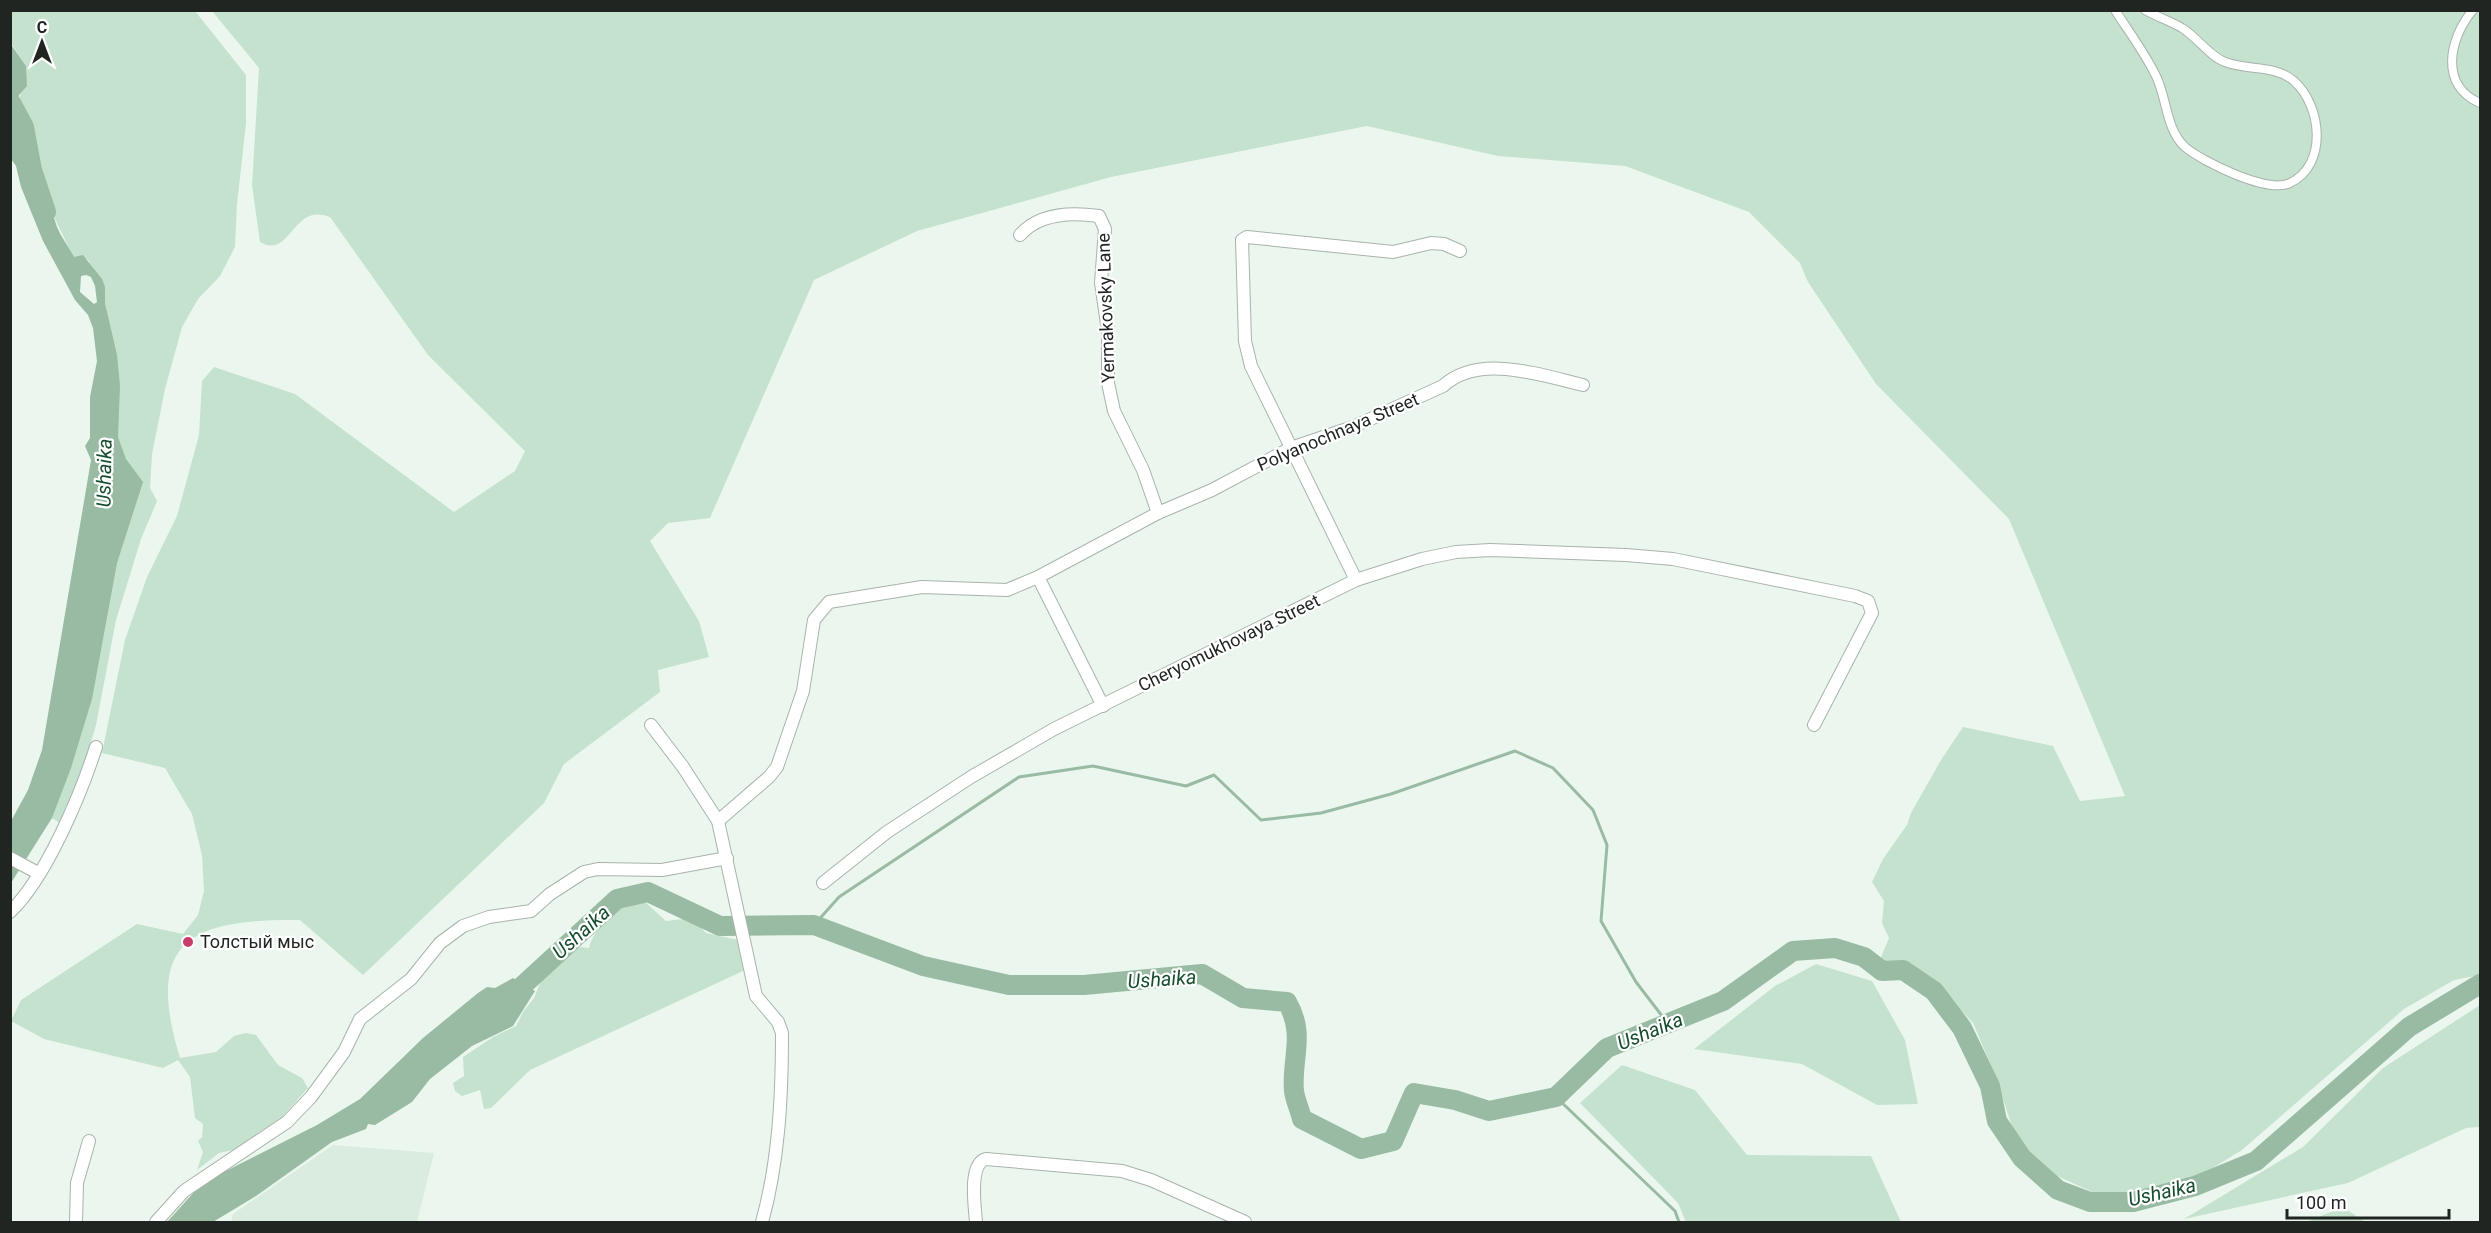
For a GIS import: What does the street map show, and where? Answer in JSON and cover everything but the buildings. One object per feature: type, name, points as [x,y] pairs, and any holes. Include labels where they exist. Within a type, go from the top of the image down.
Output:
[{"type":"street","points":[[2115,10],[2157,76],[2174,132],[2184,146],[2258,183],[2274,186],[2289,184],[2300,176],[2311,162],[2317,144],[2314,116],[2305,93],[2293,80],[2273,70],[2223,62],[2183,28],[2145,10]]},
{"type":"street","points":[[2473,10],[2457,33],[2451,51],[2452,69],[2458,85],[2473,100],[2481,103]]},
{"type":"street","name":"Yermakovsky Lane","points":[[1020,235],[1029,224],[1060,214],[1099,216],[1105,229],[1101,283],[1108,332],[1108,383],[1114,411],[1143,470],[1158,513]]},
{"type":"street","points":[[1356,580],[1251,366],[1245,341],[1242,240],[1247,237],[1393,252],[1431,243],[1444,243],[1460,251]]},
{"type":"street","name":"Polyanochnaya Street","points":[[718,821],[769,777],[777,766],[803,691],[814,620],[829,602],[922,587],[1007,590],[1038,577],[1158,513],[1212,490],[1291,448],[1353,427],[1443,386],[1454,375],[1465,371],[1479,369],[1513,371],[1583,385]]},
{"type":"street","name":"Cheryomukhovaya Street","points":[[823,883],[887,832],[970,777],[1054,729],[1356,580],[1422,559],[1455,552],[1526,549],[1673,559],[1855,596],[1868,601],[1872,613],[1814,725]]},
{"type":"street","points":[[1038,577],[1103,706]]},
{"type":"street","points":[[651,725],[683,767],[718,821],[756,996],[778,1022],[782,1033],[777,1146],[772,1186],[762,1222]]},
{"type":"street","points":[[10,912],[65,826],[85,781],[96,747]]},
{"type":"street","points":[[10,858],[36,871]]},
{"type":"street","points":[[156,1222],[184,1191],[287,1122],[311,1097],[344,1052],[360,1018],[411,979],[440,943],[463,926],[489,917],[531,911],[565,882],[598,868],[662,870],[727,858]]},
{"type":"street","points":[[76,1222],[77,1183],[89,1141]]},
{"type":"street","points":[[976,1222],[975,1174],[977,1165],[986,1158],[1122,1171],[1151,1180],[1245,1222]]},
{"type":"shaded area","points":[[10,11],[195,11],[246,75],[246,123],[237,204],[235,247],[220,276],[198,299],[182,327],[165,389],[152,454],[150,488],[157,501],[141,539],[116,620],[96,725],[85,762],[60,823],[48,816],[121,461],[117,437],[116,356],[105,303],[105,287],[88,260],[80,256],[74,258],[41,190],[35,185],[36,179],[15,122],[26,66],[11,43]]},
{"type":"shaded area","points":[[212,11],[2480,11],[2480,975],[2454,980],[2404,1009],[2242,1150],[2193,1180],[2147,1191],[2099,1195],[2055,1175],[2034,1161],[2015,1136],[1996,1077],[1973,1023],[1938,986],[1910,963],[1886,966],[1881,957],[1889,938],[1882,923],[1884,901],[1872,882],[1883,859],[1907,825],[1911,813],[1941,760],[1963,727],[2053,746],[2080,801],[2125,796],[2009,519],[1876,384],[1808,282],[1800,263],[1749,212],[1625,166],[1498,156],[1367,126],[1111,177],[917,231],[814,280],[710,518],[668,523],[650,541],[699,621],[709,657],[658,670],[660,692],[564,764],[544,803],[363,975],[300,920],[230,925],[204,932],[185,944],[173,962],[168,987],[170,1018],[180,1058],[216,1052],[234,1036],[246,1033],[256,1035],[278,1065],[302,1078],[308,1088],[282,1117],[233,1150],[219,1153],[197,1170],[203,1152],[198,1141],[202,1137],[203,1124],[195,1118],[190,1077],[178,1060],[163,1068],[44,1039],[11,1021],[21,1000],[137,924],[183,934],[198,915],[204,891],[202,855],[192,814],[165,768],[102,753],[125,640],[147,577],[177,516],[199,435],[202,381],[214,367],[295,394],[454,512],[515,471],[525,451],[428,355],[330,217],[317,215],[307,217],[279,244],[270,245],[260,242],[252,185],[259,68]]},
{"type":"shaded area","points":[[634,900],[644,901],[666,921],[684,919],[695,921],[706,933],[738,940],[743,971],[530,1070],[491,1108],[484,1109],[480,1090],[462,1096],[455,1091],[453,1083],[464,1076],[463,1057],[493,1037],[516,1026],[534,998],[543,976],[572,951],[580,947],[589,948],[595,933],[606,919]]},
{"type":"shaded area","points":[[1816,964],[1872,981],[1905,1040],[1918,1104],[1877,1105],[1802,1064],[1694,1049],[1775,986]]},
{"type":"shaded area","points":[[2480,1005],[2480,1127],[2466,1128],[2348,1183],[2184,1219],[2303,1147],[2383,1068]]},
{"type":"shaded area","points":[[1622,1065],[1695,1090],[1747,1155],[1871,1156],[1901,1222],[1686,1222],[1678,1203],[1580,1103]]},
{"type":"shaded area","points":[[333,1145],[434,1153],[417,1222],[231,1222],[233,1214]]},
{"type":"shaded area","points":[[2343,1207],[2365,1222],[2306,1222]]},
{"type":"water","points":[[10,43],[26,66],[27,86],[19,95],[15,122],[36,179],[35,185],[46,199],[59,231],[74,257],[83,255],[102,279],[105,287],[105,303],[117,355],[120,386],[118,437],[126,459],[143,482],[117,563],[92,699],[71,768],[52,818],[11,883],[11,821],[28,790],[42,750],[91,460],[85,446],[90,438],[90,397],[97,361],[93,328],[88,315],[75,300],[43,241],[21,187],[16,166],[11,159]],"holes":[[[81,276],[91,277],[97,302],[94,304],[80,292]]]},
{"type":"water","points":[[513,978],[535,991],[513,1026],[472,1046],[430,1079],[412,1102],[375,1125],[368,1124],[366,1129],[332,1142],[256,1196],[213,1222],[167,1222],[195,1191],[218,1175],[317,1125],[360,1099],[423,1038],[478,993],[487,987],[495,988]]},
{"type":"waterway","name":"Ushaika","points":[[10,101],[24,127],[32,170],[46,212]]},
{"type":"waterway","points":[[814,925],[839,897],[1019,777],[1093,766],[1186,786],[1214,775],[1261,820],[1321,813],[1391,794],[1515,751],[1553,768],[1593,810],[1607,845],[1601,921],[1636,982],[1669,1025]]},
{"type":"waterway","name":"Ushaika","points":[[506,1001],[617,899],[648,892],[720,926],[814,925],[923,966],[1009,985],[1084,985],[1202,974],[1243,998],[1287,1002],[1296,1025],[1294,1091],[1302,1119],[1361,1149],[1393,1141],[1414,1093],[1455,1100],[1489,1111],[1556,1097],[1607,1048],[1723,1001],[1793,951],[1835,948],[1864,957],[1882,971],[1903,970],[1934,991],[1962,1028],[1990,1086],[1997,1121],[2022,1158],[2058,1190],[2090,1202],[2133,1202],[2195,1186],[2256,1161],[2409,1027],[2480,984]]},
{"type":"waterway","points":[[1556,1097],[1675,1211],[1679,1222]]},
{"type":"place","name":"Толстый мыс","points":[[188,942]]}]
